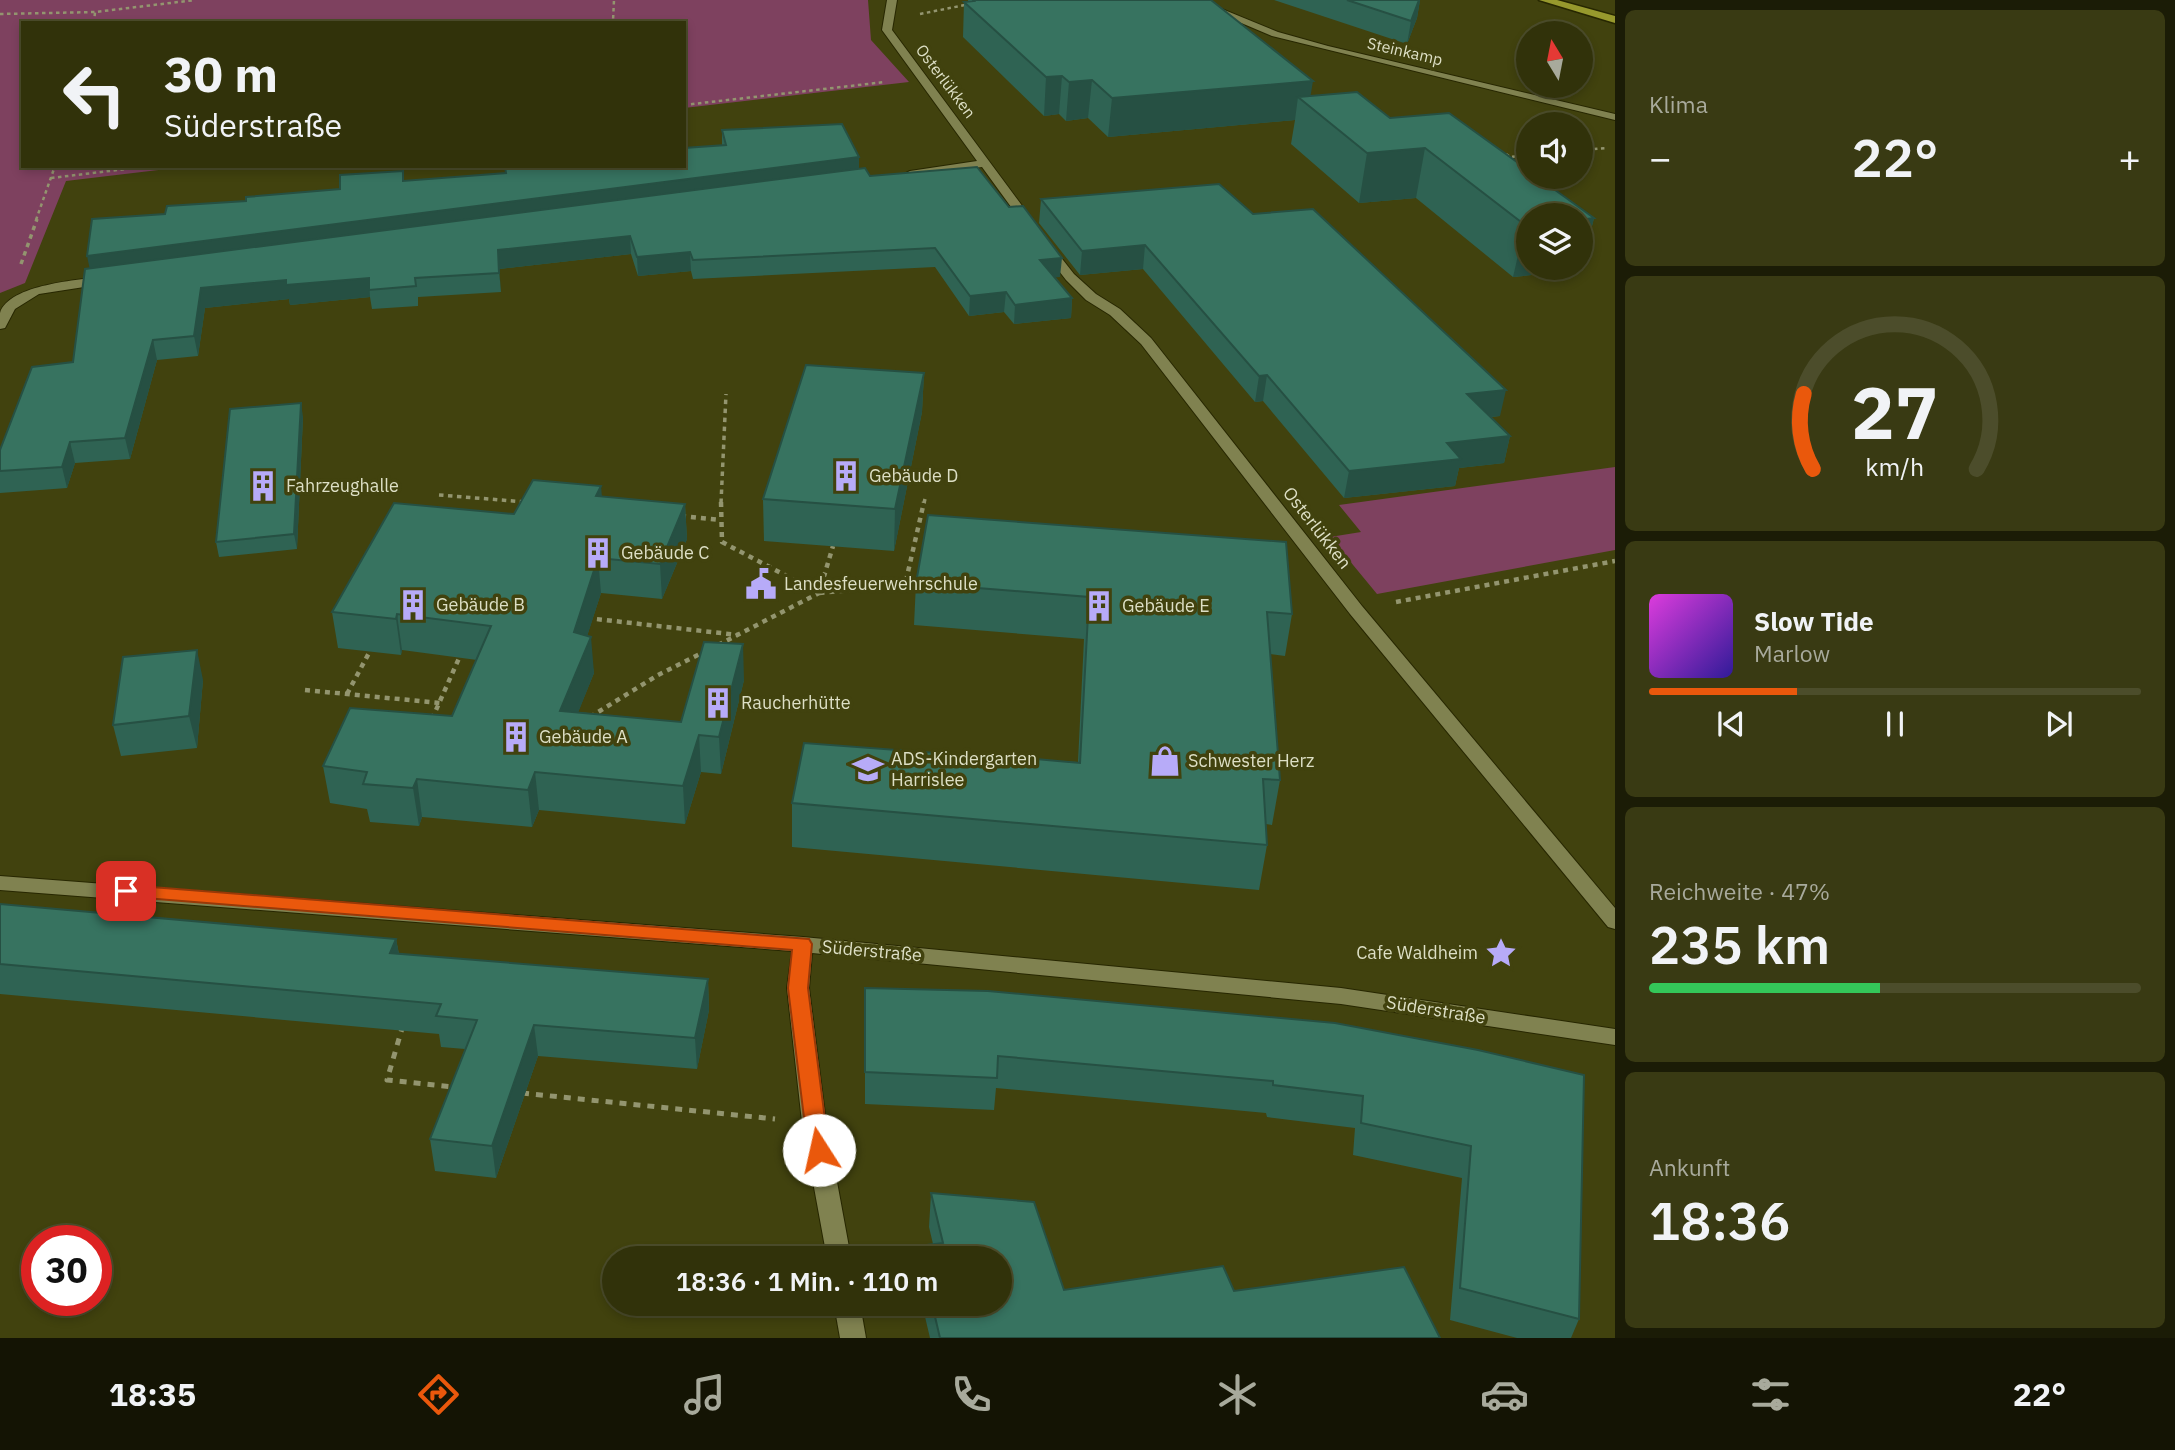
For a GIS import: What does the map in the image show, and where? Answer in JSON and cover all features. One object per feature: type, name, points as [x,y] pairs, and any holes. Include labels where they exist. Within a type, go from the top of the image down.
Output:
[{"type":"highway","points":[[1545,0],[1615,20]]},
{"type":"street","name":"Steinkamp","points":[[1192,0],[1275,34],[1325,48],[1615,117]]},
{"type":"street","name":"Osterlükken","points":[[890,8],[887,30],[1070,277],[1146,341],[1356,610],[1615,922]]},
{"type":"street","points":[[890,176],[986,163]]},
{"type":"street","points":[[0,325],[10,307],[35,291],[115,279]]},
{"type":"street","name":"Süderstraße","points":[[0,883],[253,900],[803,944],[1341,996],[1615,1037]]},
{"type":"street","points":[[803,944],[798,988],[814,1122],[837,1246]]},
{"type":"street","points":[[849,1316],[853,1338]]},
{"type":"path","points":[[0,14],[95,12],[195,0]]},
{"type":"path","points":[[613,21],[614,0]]},
{"type":"path","points":[[890,8],[933,13],[972,3]]},
{"type":"path","points":[[94,21],[95,12]]},
{"type":"path","points":[[686,105],[922,78]]},
{"type":"path","points":[[1593,149],[1615,147]]},
{"type":"path","points":[[1503,152],[1510,157],[1516,156]]},
{"type":"path","points":[[22,297],[12,290],[54,168]]},
{"type":"path","points":[[51,178],[134,168]]},
{"type":"path","points":[[726,394],[720,520],[722,542],[819,593]]},
{"type":"path","points":[[439,495],[533,503]]},
{"type":"path","points":[[905,585],[925,499]]},
{"type":"path","points":[[680,516],[720,520]]},
{"type":"path","points":[[819,593],[834,546]]},
{"type":"path","points":[[1356,610],[1615,561]]},
{"type":"path","points":[[582,722],[659,675],[819,593],[905,585],[921,588]]},
{"type":"path","points":[[575,617],[738,635]]},
{"type":"path","points":[[347,694],[370,651]]},
{"type":"path","points":[[429,726],[460,656]]},
{"type":"path","points":[[305,690],[440,703]]},
{"type":"path","points":[[406,1016],[387,1080],[456,1087]]},
{"type":"path","points":[[511,1092],[814,1122]]},
{"type":"shaded area","points":[[0,0],[868,0],[871,40],[909,82],[686,108],[686,21],[21,21],[21,168],[175,168],[66,181],[25,283],[0,293]]},
{"type":"shaded area","points":[[1615,467],[1615,550],[1377,594],[1330,537],[1361,532],[1339,505]]},
{"type":"building","points":[[1211,0],[1313,81],[1112,98],[1092,80],[1069,82],[1062,76],[1046,77],[964,2]]},
{"type":"building","points":[[1347,0],[1419,0],[1411,21]]},
{"type":"building","points":[[1357,92],[1390,118],[1449,113],[1516,161],[1516,189],[1554,189],[1573,203],[1516,203],[1516,218],[1425,148],[1367,153],[1298,97]]},
{"type":"building","points":[[842,124],[859,157],[87,256],[92,219],[165,214],[167,206],[246,201],[246,197],[340,189],[340,175],[403,171],[403,181],[506,173],[505,168],[686,168],[686,148],[726,145],[722,130]]},
{"type":"building","points":[[977,167],[1009,207],[1023,206],[1062,258],[1040,260],[1072,298],[1015,305],[1006,292],[970,296],[935,248],[693,260],[690,252],[637,257],[630,236],[498,250],[499,273],[415,278],[416,286],[369,290],[369,278],[286,285],[286,280],[201,288],[194,336],[153,340],[125,438],[70,442],[62,467],[0,471],[0,450],[32,367],[73,362],[85,269],[865,168],[870,176]]},
{"type":"building","points":[[1219,184],[1253,214],[1313,209],[1506,390],[1467,394],[1510,436],[1447,443],[1461,459],[1349,471],[1267,375],[1259,376],[1145,245],[1082,251],[1041,199]]},
{"type":"building","name":"Gebäude D","points":[[806,365],[924,373],[895,509],[763,499]]},
{"type":"building","name":"Fahrzeughalle","points":[[301,403],[294,534],[216,542],[230,409]]},
{"type":"building","points":[[533,480],[601,486],[596,496],[685,504],[660,564],[598,558],[574,632],[591,637],[560,711],[681,722],[704,642],[743,644],[719,737],[699,735],[683,786],[535,772],[528,790],[417,779],[413,788],[363,784],[367,772],[323,766],[350,708],[452,716],[491,626],[397,614],[396,619],[332,612],[394,503],[514,514]]},
{"type":"building","points":[[928,515],[1286,542],[1292,614],[1267,612],[1280,780],[1263,779],[1267,845],[792,803],[804,743],[1080,763],[1089,597],[916,583]]},
{"type":"building","points":[[197,650],[189,716],[113,725],[123,657]]},
{"type":"building","points":[[0,904],[396,939],[390,953],[708,979],[695,1038],[534,1025],[492,1146],[430,1139],[477,1020],[436,1016],[441,1004],[0,964]]},
{"type":"building","points":[[865,988],[988,991],[1335,1023],[1478,1050],[1584,1075],[1579,1319],[1460,1288],[1471,1146],[1361,1123],[1363,1096],[1273,1085],[1273,1081],[998,1056],[997,1078],[865,1072]]},
{"type":"building","points":[[931,1193],[1034,1202],[1064,1290],[1223,1266],[1234,1291],[1404,1267],[1440,1338],[940,1338],[935,1316],[1012,1316],[1012,1246],[918,1246],[943,1243]]},
{"type":"place","name":"Gebäude D","points":[[846,476]]},
{"type":"place","name":"Fahrzeughalle","points":[[263,486]]},
{"type":"place","name":"Gebäude C","points":[[598,553]]},
{"type":"place","name":"Landesfeuerwehrschule","points":[[761,584]]},
{"type":"place","name":"Gebäude B","points":[[413,605]]},
{"type":"place","name":"Gebäude E","points":[[1099,606]]},
{"type":"place","name":"Raucherhütte","points":[[718,703]]},
{"type":"place","name":"Gebäude A","points":[[516,737]]},
{"type":"place","name":"Schwester Herz","points":[[1165,761]]},
{"type":"place","name":"ADS-Kindergarten Harrislee","points":[[868,769]]},
{"type":"place","name":"Cafe Waldheim","points":[[1501,953]]},
{"type":"route","points":[[126,891],[704,934],[803,944],[798,988],[819,1150]]}]
